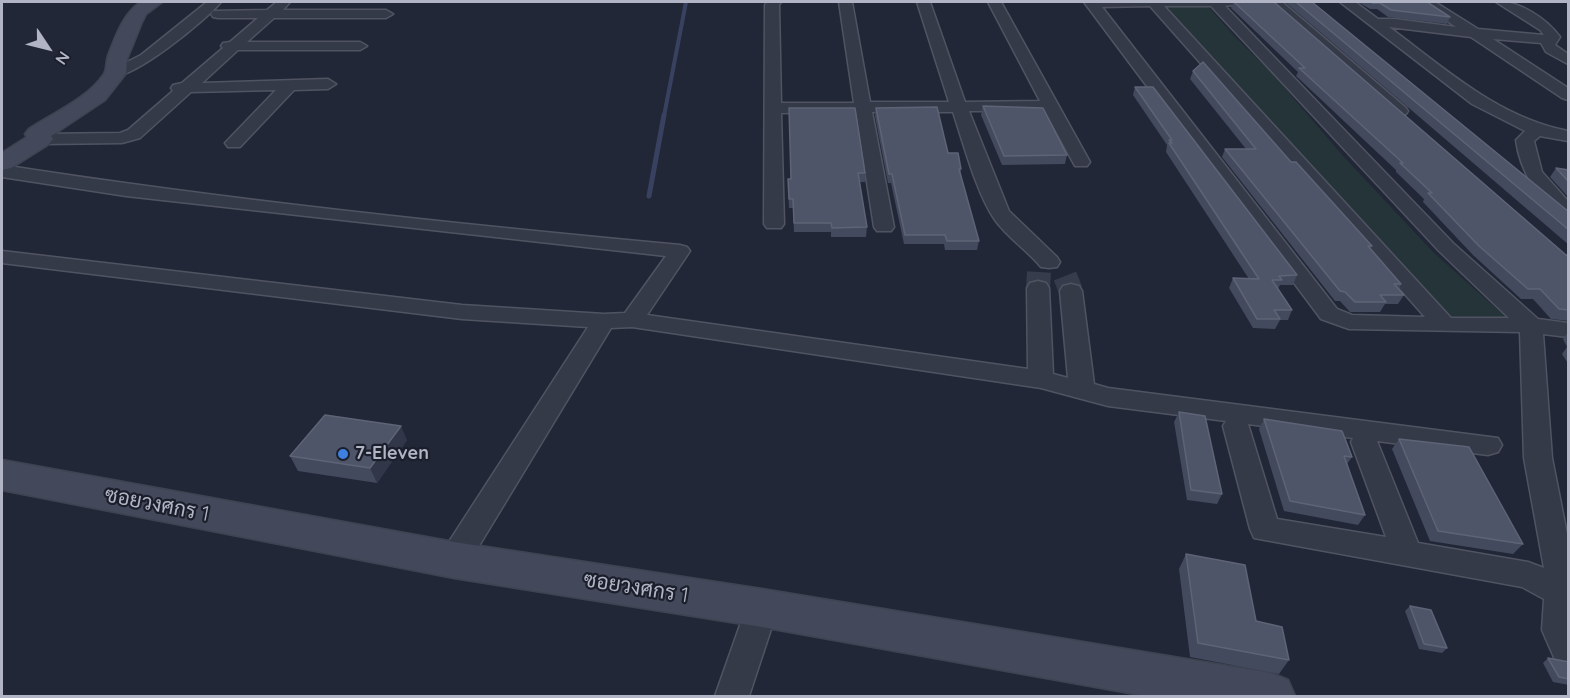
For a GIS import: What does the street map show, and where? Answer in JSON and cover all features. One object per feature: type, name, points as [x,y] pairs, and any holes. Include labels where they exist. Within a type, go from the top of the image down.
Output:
[{"type":"street","points":[[116,74],[117,60],[133,22],[139,11],[153,2]]},
{"type":"street","points":[[39,136],[122,138],[143,126],[216,47],[265,10],[284,2]]},
{"type":"street","points":[[774,2],[772,5],[774,224]]},
{"type":"street","points":[[845,2],[884,227]]},
{"type":"street","points":[[923,2],[958,107],[1002,216],[1024,240],[1038,249],[1053,278],[1082,389]]},
{"type":"street","points":[[995,2],[1081,162]]},
{"type":"street","points":[[1092,2],[1245,2]]},
{"type":"street","points":[[1092,2],[1329,314],[1349,322],[1531,325],[1569,330]]},
{"type":"street","points":[[1153,2],[1445,325]]},
{"type":"street","points":[[1214,2],[1446,247],[1531,325],[1538,458],[1563,585],[1558,630],[1569,651]]},
{"type":"street","points":[[1265,2],[1275,2],[1409,118]]},
{"type":"street","points":[[1347,2],[1478,101],[1503,116],[1537,130],[1569,136]]},
{"type":"street","points":[[1427,2],[1569,95]]},
{"type":"street","points":[[1503,2],[1545,27],[1553,37],[1548,45],[1569,60]]},
{"type":"street","points":[[2,162],[97,96],[116,74],[146,58],[216,8],[386,14]]},
{"type":"street","points":[[178,88],[233,46],[265,10]]},
{"type":"street","points":[[1381,28],[1410,32],[1418,28],[1469,31],[1550,40]]},
{"type":"street","points":[[216,47],[360,46]]},
{"type":"street","points":[[178,88],[328,84]]},
{"type":"street","points":[[234,143],[290,85]]},
{"type":"street","points":[[774,108],[1052,106]]},
{"type":"street","points":[[1537,130],[1525,140],[1526,161],[1537,180],[1569,211]]},
{"type":"street","points":[[2,171],[126,190],[560,240],[680,251],[632,320]]},
{"type":"street","points":[[2,257],[462,312],[604,321],[632,320],[1041,379],[1108,397],[1488,445]]},
{"type":"street","points":[[1041,379],[1053,278]]},
{"type":"street","points":[[454,560],[604,321]]},
{"type":"street","points":[[1236,426],[1265,529],[1528,575],[1563,585]]},
{"type":"street","points":[[1364,442],[1407,554]]},
{"type":"street","name":"ซอยวงศกร 1","points":[[2,476],[454,560],[762,608],[1270,696]]},
{"type":"street","points":[[732,696],[762,608]]},
{"type":"shaded area","points":[[1206,4],[1236,38],[1271,72],[1343,156],[1433,252],[1506,317],[1447,320],[1388,249],[1164,5]]},
{"type":"building","points":[[1234,2],[1274,2],[1569,256],[1569,310],[1559,309],[1540,289],[1528,289],[1479,246],[1428,193],[1432,193],[1400,163],[1403,163],[1299,68],[1305,68]]},
{"type":"building","points":[[1296,2],[1312,2],[1569,212],[1569,230]]},
{"type":"building","points":[[1371,2],[1427,2],[1450,17],[1391,10],[1380,3]]},
{"type":"building","points":[[1203,62],[1291,162],[1296,162],[1372,246],[1368,246],[1401,284],[1394,284],[1404,295],[1380,295],[1386,302],[1355,302],[1345,292],[1340,291],[1225,149],[1256,149],[1193,71]]},
{"type":"building","points":[[1135,87],[1153,87],[1297,275],[1279,276],[1282,280],[1272,280],[1292,310],[1274,310],[1280,319],[1257,319],[1233,278],[1259,279],[1169,143],[1172,143],[1169,140],[1172,140]]},
{"type":"building","points":[[983,106],[1043,108],[1067,155],[1004,156]]},
{"type":"building","points":[[937,107],[948,153],[958,153],[961,169],[959,169],[979,241],[947,241],[945,235],[905,235],[892,174],[889,174],[876,108]]},
{"type":"building","points":[[789,108],[855,108],[865,173],[858,173],[867,227],[832,228],[831,223],[794,223],[793,199],[789,199],[788,179],[791,179]]},
{"type":"building","points":[[1556,168],[1569,170],[1569,182]]},
{"type":"building","points":[[1179,412],[1205,416],[1222,494],[1191,490]]},
{"type":"building","points":[[325,415],[401,426],[370,468],[290,456]]},
{"type":"building","points":[[1264,419],[1342,431],[1352,457],[1344,456],[1365,515],[1290,501]]},
{"type":"building","points":[[1399,439],[1469,447],[1523,544],[1438,531]]},
{"type":"building","points":[[1186,554],[1245,565],[1256,621],[1282,627],[1289,660],[1198,643]]},
{"type":"building","points":[[1410,606],[1431,610],[1447,648],[1424,644]]},
{"type":"building","points":[[1548,658],[1569,662],[1569,679],[1559,677]]},
{"type":"waterway","points":[[664,116],[686,2]]},
{"type":"waterway","points":[[649,196],[664,115]]},
{"type":"tunnel","points":[[1038,288],[1039,272]]},
{"type":"tunnel","points":[[1065,276],[1071,291]]},
{"type":"place","name":"7-Eleven","points":[[343,454]]}]
